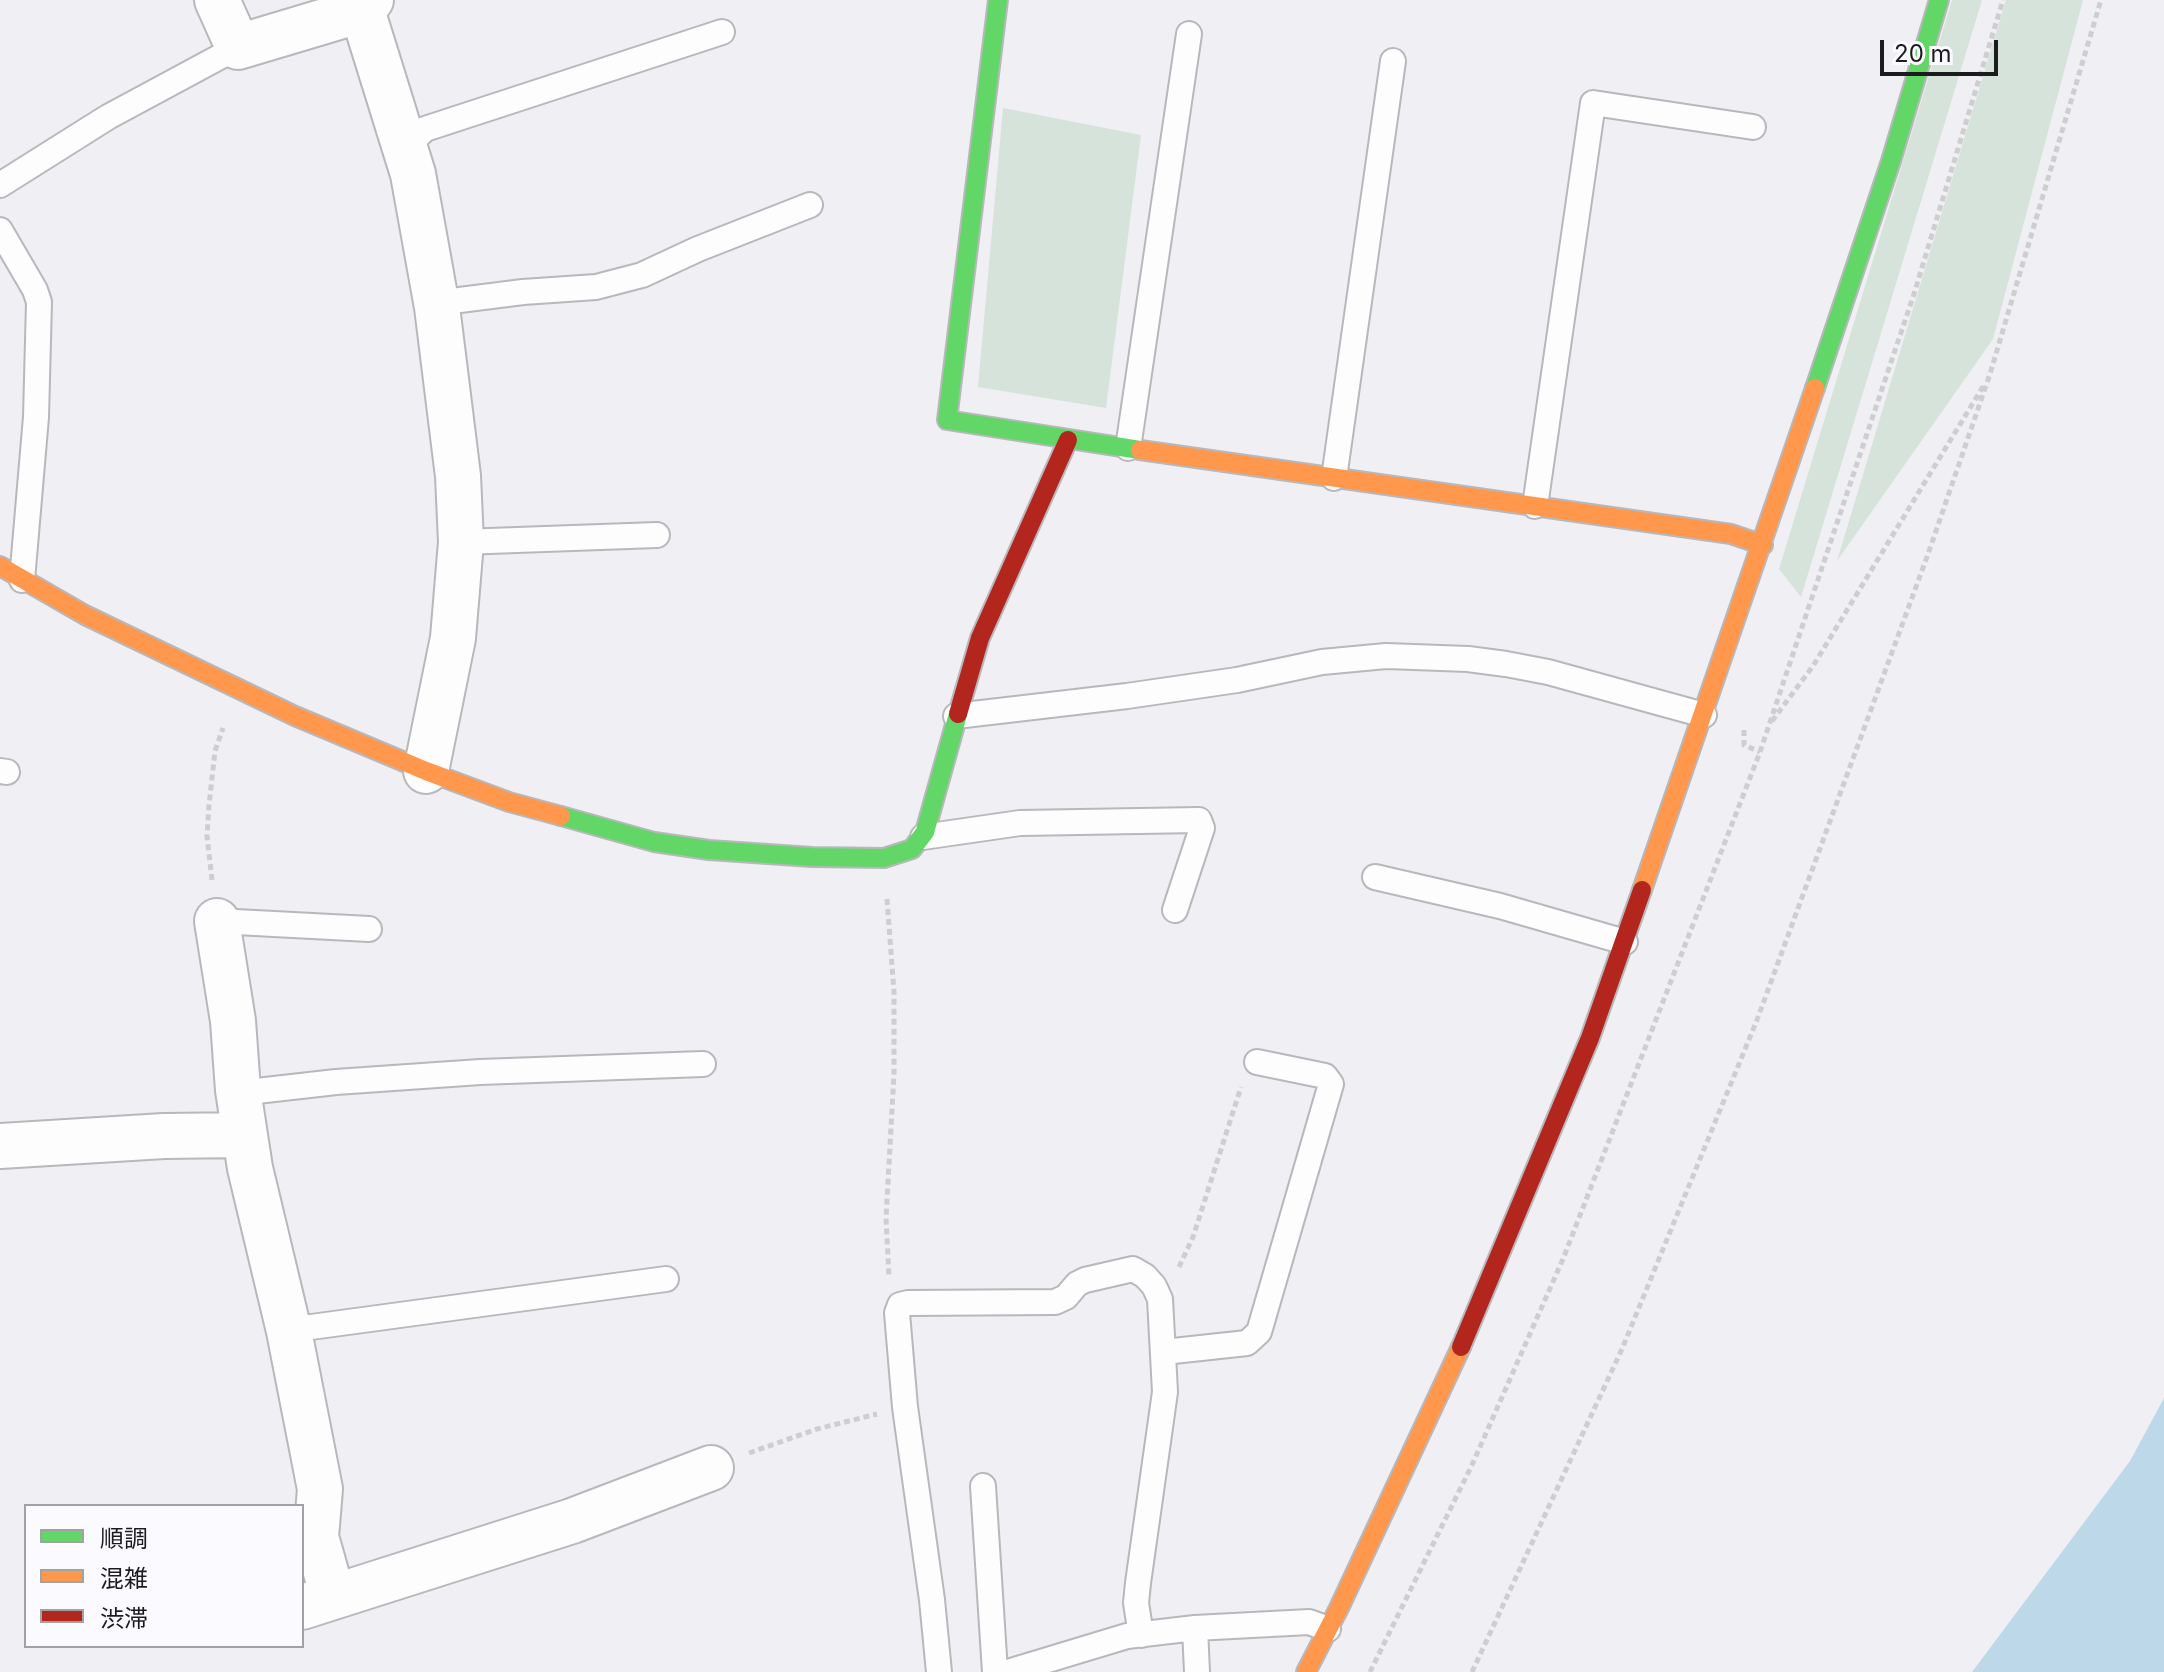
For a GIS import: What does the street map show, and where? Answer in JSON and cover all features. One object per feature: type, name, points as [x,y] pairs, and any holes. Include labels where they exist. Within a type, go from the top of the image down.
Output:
[{"type":"street","points":[[217,0],[238,47],[367,5],[413,174],[451,403],[461,542],[453,638],[426,771]]},
{"type":"street","points":[[998,0],[947,420],[1731,534],[1763,545]]},
{"type":"street","points":[[1306,1672],[1452,1368],[1590,1038],[1763,545],[1891,161],[1939,0]]},
{"type":"street","points":[[0,566],[85,615],[237,688],[426,771],[522,806],[654,842],[709,850],[884,858],[912,849],[923,837],[980,638],[1068,440]]},
{"type":"street","points":[[217,921],[233,1021],[250,1168],[289,1330],[320,1489],[316,1537],[317,1602],[572,1521],[711,1468]]},
{"type":"street","points":[[0,1146],[164,1136],[245,1135]]},
{"type":"lane","points":[[405,148],[425,129],[722,32]]},
{"type":"lane","points":[[1128,448],[1189,34]]},
{"type":"lane","points":[[0,185],[108,117],[238,47]]},
{"type":"lane","points":[[1334,478],[1393,61]]},
{"type":"lane","points":[[1535,506],[1593,103],[1753,127]]},
{"type":"lane","points":[[436,303],[596,287],[642,275],[698,249],[810,205]]},
{"type":"lane","points":[[0,230],[39,302],[36,417],[22,580]]},
{"type":"lane","points":[[461,542],[657,535]]},
{"type":"lane","points":[[956,716],[1127,696],[1237,680],[1322,662],[1386,656],[1468,659],[1506,664],[1548,672],[1704,715]]},
{"type":"lane","points":[[923,837],[1020,823],[1199,820],[1202,828],[1175,910]]},
{"type":"lane","points":[[1375,877],[1500,906],[1625,942]]},
{"type":"lane","points":[[217,921],[369,929]]},
{"type":"lane","points":[[1164,1352],[1247,1343],[1259,1332],[1331,1084],[1325,1076],[1257,1062]]},
{"type":"lane","points":[[239,1093],[464,1073],[703,1064]]},
{"type":"lane","points":[[939,1672],[905,1407],[897,1313],[900,1305],[908,1303],[1055,1302],[1066,1297],[1085,1280],[1133,1269],[1154,1286],[1160,1299],[1164,1352],[1162,1419],[1137,1593],[1141,1635]]},
{"type":"lane","points":[[289,1330],[666,1279]]},
{"type":"lane","points":[[983,1486],[995,1672]]},
{"type":"lane","points":[[1008,1672],[1127,1636],[1195,1628],[1309,1622],[1328,1629]]},
{"type":"lane","points":[[1195,1628],[1197,1672]]},
{"type":"path","points":[[1370,1672],[1472,1465],[1563,1259],[1769,725],[1914,294],[2003,0]]},
{"type":"path","points":[[1472,1672],[1622,1349],[1757,1020],[1927,557],[1990,374],[2101,0]]},
{"type":"path","points":[[1769,725],[1813,666],[1990,374]]},
{"type":"path","points":[[217,921],[207,836],[209,805],[215,751],[237,688]]},
{"type":"path","points":[[884,858],[894,992],[894,1074],[886,1218],[890,1284],[897,1313]]},
{"type":"path","points":[[1160,1299],[1171,1286],[1193,1237],[1247,1065],[1257,1062]]},
{"type":"path","points":[[711,1468],[817,1429],[905,1407]]},
{"type":"shaded area","points":[[1952,0],[1982,0],[1801,597],[1779,569]]},
{"type":"shaded area","points":[[2006,0],[2083,0],[1993,339],[1837,561]]},
{"type":"shaded area","points":[[1003,108],[1141,135],[1106,408],[978,387]]},
{"type":"water","points":[[2164,1398],[2164,1672],[1972,1672],[2130,1461]]},
{"type":"traffic: fast","points":[[998,0],[947,420],[1140,450]]},
{"type":"traffic: fast","points":[[1815,388],[1891,161],[1939,0]]},
{"type":"traffic: fast","points":[[561,816],[654,842],[709,850],[884,858],[912,849],[925,832],[958,714]]},
{"type":"traffic: slow","points":[[1642,890],[1815,388]]},
{"type":"traffic: slow","points":[[1140,450],[1731,534],[1763,545]]},
{"type":"traffic: slow","points":[[0,566],[85,615],[295,716],[426,771],[509,802],[561,816]]},
{"type":"traffic: slow","points":[[1306,1672],[1461,1347]]},
{"type":"traffic: jam","points":[[958,714],[980,638],[1068,440]]},
{"type":"traffic: jam","points":[[1461,1347],[1590,1038],[1642,890]]}]
